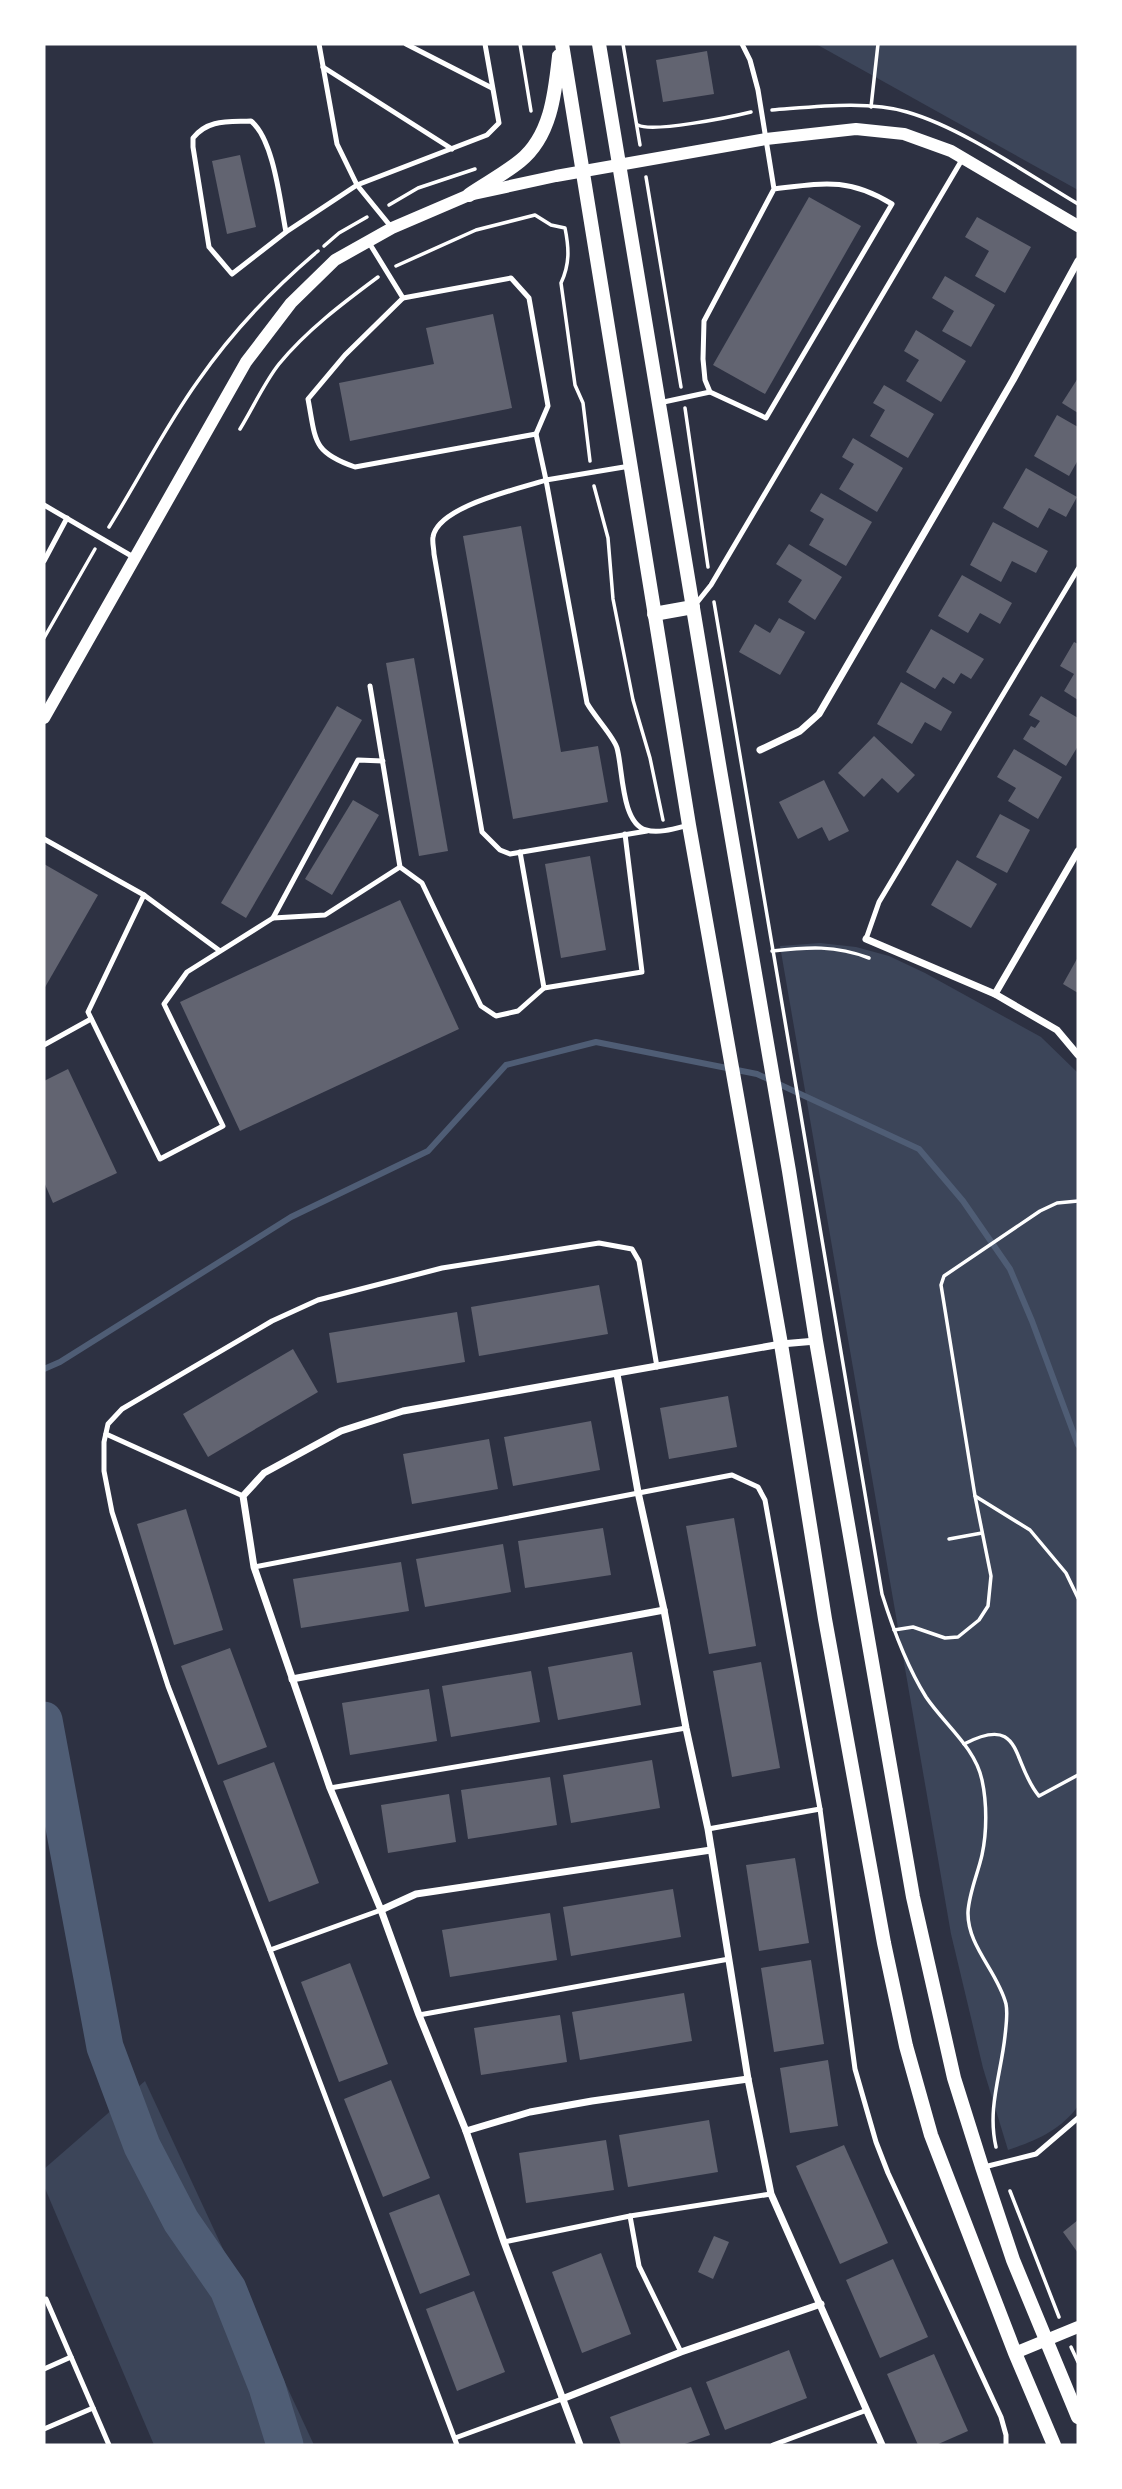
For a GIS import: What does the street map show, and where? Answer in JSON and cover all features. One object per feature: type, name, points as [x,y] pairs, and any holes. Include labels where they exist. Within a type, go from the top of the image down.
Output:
[{"type":"main road","points":[[562,44],[689,825],[781,1344],[857,1797],[905,2046],[932,2135],[1015,2353],[1054,2445]]},
{"type":"main road","points":[[469,195],[521,160],[546,125],[554,104],[562,44]]},
{"type":"main road","points":[[599,44],[761,1017],[913,1898],[954,2078],[982,2167],[1013,2260],[1078,2417]]},
{"type":"main road","points":[[654,614],[693,607]]},
{"type":"street","points":[[44,718],[246,362],[300,295],[335,260],[392,228],[469,195],[582,171],[766,139],[856,129],[904,134],[951,151],[1078,226]]},
{"type":"street","points":[[760,750],[800,731],[819,714],[1013,380],[1078,261]]},
{"type":"street","points":[[995,994],[1078,851]]},
{"type":"street","points":[[866,939],[995,994],[1057,1030],[1078,1055]]},
{"type":"street","points":[[580,2445],[504,2242],[466,2131],[419,2015],[381,1910],[330,1788],[254,1567],[243,1496],[264,1473],[341,1431],[403,1411],[781,1344],[816,1341]]},
{"type":"street","points":[[617,1374],[638,1492],[708,1829],[748,2079],[771,2193],[882,2445]]},
{"type":"street","points":[[292,1679],[664,1610]]},
{"type":"street","points":[[381,1910],[416,1894],[711,1850]]},
{"type":"street","points":[[466,2131],[530,2112],[748,2079]]},
{"type":"street","points":[[562,2399],[681,2352],[821,2304]]},
{"type":"street","points":[[1015,2353],[1078,2327]]},
{"type":"lane","points":[[319,44],[337,144],[356,185],[392,228]]},
{"type":"lane","points":[[406,44],[492,88]]},
{"type":"lane","points":[[286,232],[267,142],[260,128],[251,121],[213,122],[200,129],[193,138],[193,147],[209,247],[232,274],[286,232],[356,185],[487,135],[499,123],[485,44]]},
{"type":"lane","points":[[710,392],[702,359],[704,321],[774,189],[755,80],[742,44]]},
{"type":"lane","points":[[323,67],[452,149]]},
{"type":"lane","points":[[693,607],[710,585],[963,158]]},
{"type":"lane","points":[[659,403],[710,392],[766,418],[892,204],[875,194],[828,182],[774,189]]},
{"type":"lane","points":[[368,241],[403,298]]},
{"type":"lane","points":[[537,434],[355,467],[331,458],[316,443],[308,399],[345,355],[403,298],[511,278],[529,298],[548,406],[537,434],[587,703],[593,716],[616,744],[629,814],[636,824],[647,831]]},
{"type":"lane","points":[[631,465],[546,480],[453,512],[440,524],[433,536],[434,554],[482,832],[505,853],[689,825]]},
{"type":"lane","points":[[44,505],[135,558]]},
{"type":"lane","points":[[44,561],[67,518]]},
{"type":"lane","points":[[866,939],[879,902],[1078,569]]},
{"type":"lane","points":[[370,686],[400,867],[422,883],[481,1006],[496,1016],[518,1011],[544,988],[642,972],[625,834]]},
{"type":"lane","points":[[273,918],[358,760],[383,761]]},
{"type":"lane","points":[[44,839],[144,895],[220,951]]},
{"type":"lane","points":[[520,852],[544,988]]},
{"type":"lane","points":[[144,895],[88,1012],[160,1159],[223,1126],[164,1004],[187,972],[273,918],[325,915],[400,867]]},
{"type":"lane","points":[[44,1045],[92,1019]]},
{"type":"lane","points":[[457,2445],[167,1686],[112,1512],[104,1471],[106,1434],[108,1424],[122,1409],[272,1321],[318,1300],[442,1268],[599,1243],[632,1249],[639,1261],[657,1367]]},
{"type":"lane","points":[[106,1434],[243,1496]]},
{"type":"lane","points":[[254,1567],[732,1475],[758,1487],[765,1500],[820,1809],[855,2069],[888,2173],[1001,2417],[1006,2445]]},
{"type":"lane","points":[[330,1788],[686,1728]]},
{"type":"lane","points":[[708,1829],[820,1809]]},
{"type":"lane","points":[[270,1950],[381,1910]]},
{"type":"lane","points":[[419,2015],[729,1959]]},
{"type":"lane","points":[[982,2167],[1036,2154],[1078,2118]]},
{"type":"lane","points":[[504,2242],[630,2216],[771,2193]]},
{"type":"lane","points":[[630,2216],[639,2266],[681,2352]]},
{"type":"lane","points":[[44,2300],[46,2299],[109,2445]]},
{"type":"lane","points":[[44,2370],[71,2357]]},
{"type":"lane","points":[[454,2438],[562,2399]]},
{"type":"lane","points":[[44,2429],[93,2408]]},
{"type":"lane","points":[[773,2445],[867,2410]]},
{"type":"path","points":[[623,44],[637,124]]},
{"type":"path","points":[[871,107],[877,44]]},
{"type":"path","points":[[652,216],[683,397],[710,585],[882,1594],[894,1630],[926,1697],[964,1744],[982,1778],[986,1812],[983,1851],[968,1907],[968,1925],[976,1944],[995,1974],[1007,2006],[1004,2051],[993,2107],[992,2128],[1000,2164],[1078,2362]]},
{"type":"path","points":[[565,228],[568,245],[567,270],[561,283],[575,385],[583,403],[591,471],[608,538],[613,599],[633,700],[650,758],[665,830]]},
{"type":"path","points":[[772,951],[804,947],[845,949],[879,961],[881,945]]},
{"type":"path","points":[[894,1630],[914,1627],[945,1638],[958,1637],[979,1620],[988,1606],[991,1576],[975,1496],[941,1285],[944,1276],[1026,1220],[1057,1203],[1078,1201]]},
{"type":"path","points":[[975,1496],[1030,1530],[1066,1573],[1078,1598]]},
{"type":"path","points":[[949,1539],[982,1533]]},
{"type":"path","points":[[964,1744],[993,1732],[1005,1735],[1012,1743],[1039,1796],[1078,1774]]},
{"type":"shaded area","points":[[816,44],[1078,44],[1078,190]]},
{"type":"shaded area","points":[[820,943],[856,947],[889,956],[925,973],[1041,1037],[1078,1073],[1078,2106],[1064,2122],[1047,2134],[1008,2150],[983,2068],[951,1934],[780,946]]},
{"type":"shaded area","points":[[145,2081],[314,2445],[154,2445],[44,2186],[44,2169]]},
{"type":"building","points":[[707,51],[714,94],[663,102],[656,60]]},
{"type":"building","points":[[240,155],[256,227],[227,234],[212,161]]},
{"type":"building","points":[[809,197],[861,226],[765,394],[713,365]]},
{"type":"building","points":[[977,217],[1031,247],[1005,293],[975,276],[989,251],[965,237]]},
{"type":"building","points":[[945,276],[995,305],[971,347],[942,331],[954,311],[932,298]]},
{"type":"building","points":[[493,314],[512,408],[350,441],[339,383],[434,364],[426,328]]},
{"type":"building","points":[[916,330],[966,361],[941,402],[906,381],[919,360],[904,351]]},
{"type":"building","points":[[1078,378],[1078,413],[1062,403]]},
{"type":"building","points":[[884,385],[934,414],[908,458],[870,436],[885,410],[873,403]]},
{"type":"building","points":[[1057,415],[1078,427],[1078,460],[1069,476],[1034,456]]},
{"type":"building","points":[[853,438],[903,468],[877,512],[839,489],[854,464],[842,457]]},
{"type":"building","points":[[1026,468],[1077,497],[1066,517],[1049,508],[1038,528],[1003,508]]},
{"type":"building","points":[[821,493],[872,522],[846,566],[809,545],[824,519],[810,511]]},
{"type":"building","points":[[993,522],[1048,551],[1036,573],[1012,561],[1001,582],[970,565]]},
{"type":"building","points":[[521,526],[561,752],[598,746],[608,802],[513,819],[463,536]]},
{"type":"building","points":[[789,544],[842,577],[815,620],[788,602],[802,580],[776,564]]},
{"type":"building","points":[[962,575],[1012,603],[1000,624],[980,613],[968,633],[938,616]]},
{"type":"building","points":[[779,618],[805,632],[780,675],[739,652],[755,624],[770,633]]},
{"type":"building","points":[[931,629],[984,659],[971,679],[961,673],[954,684],[943,677],[935,689],[906,672]]},
{"type":"building","points":[[1074,642],[1078,644],[1078,700],[1064,691],[1074,674],[1060,666]]},
{"type":"building","points":[[414,658],[448,851],[419,856],[386,663]]},
{"type":"building","points":[[901,682],[952,712],[941,731],[925,722],[912,744],[877,724]]},
{"type":"building","points":[[1041,696],[1078,718],[1078,746],[1066,766],[1023,739],[1031,726],[1035,728],[1040,721],[1029,715]]},
{"type":"building","points":[[337,706],[362,720],[246,918],[221,903]]},
{"type":"building","points":[[874,736],[915,775],[898,793],[882,778],[864,797],[838,773]]},
{"type":"building","points":[[1014,749],[1062,777],[1038,819],[1008,801],[1016,788],[997,777]]},
{"type":"building","points":[[824,780],[849,831],[829,841],[822,827],[798,839],[779,802]]},
{"type":"building","points":[[353,800],[379,815],[332,895],[305,879]]},
{"type":"building","points":[[1000,814],[1030,830],[1007,873],[976,857]]},
{"type":"building","points":[[590,856],[606,950],[561,958],[545,864]]},
{"type":"building","points":[[957,860],[997,884],[971,928],[931,905]]},
{"type":"building","points":[[44,864],[98,895],[44,989]]},
{"type":"building","points":[[400,900],[459,1029],[240,1131],[180,1002]]},
{"type":"building","points":[[1078,957],[1078,993],[1063,984]]},
{"type":"building","points":[[68,1069],[117,1173],[53,1203],[44,1182],[44,1081]]},
{"type":"building","points":[[599,1285],[608,1334],[479,1356],[471,1307]]},
{"type":"building","points":[[457,1312],[465,1362],[337,1383],[329,1333]]},
{"type":"building","points":[[293,1349],[318,1392],[208,1457],[183,1414]]},
{"type":"building","points":[[728,1396],[737,1447],[669,1459],[660,1408]]},
{"type":"building","points":[[591,1421],[600,1470],[513,1486],[504,1437]]},
{"type":"building","points":[[489,1439],[498,1489],[412,1504],[403,1454]]},
{"type":"building","points":[[186,1509],[223,1630],[174,1645],[137,1524]]},
{"type":"building","points":[[734,1518],[756,1646],[709,1654],[686,1526]]},
{"type":"building","points":[[603,1528],[611,1575],[525,1588],[518,1541]]},
{"type":"building","points":[[503,1544],[511,1592],[425,1607],[416,1559]]},
{"type":"building","points":[[401,1562],[409,1611],[301,1628],[293,1579]]},
{"type":"building","points":[[230,1648],[267,1747],[218,1765],[181,1666]]},
{"type":"building","points":[[632,1652],[641,1705],[558,1720],[548,1667]]},
{"type":"building","points":[[761,1662],[780,1768],[732,1777],[713,1671]]},
{"type":"building","points":[[531,1671],[540,1722],[451,1737],[442,1686]]},
{"type":"building","points":[[429,1689],[437,1741],[350,1755],[342,1703]]},
{"type":"building","points":[[652,1760],[660,1808],[571,1823],[563,1775]]},
{"type":"building","points":[[274,1762],[319,1883],[269,1902],[223,1781]]},
{"type":"building","points":[[550,1777],[557,1825],[468,1839],[461,1790]]},
{"type":"building","points":[[449,1794],[456,1842],[388,1853],[381,1805]]},
{"type":"building","points":[[795,1858],[809,1943],[759,1951],[746,1865]]},
{"type":"building","points":[[673,1889],[681,1937],[571,1956],[563,1907]]},
{"type":"building","points":[[550,1913],[557,1960],[450,1977],[442,1930]]},
{"type":"building","points":[[811,1960],[824,2044],[774,2052],[761,1968]]},
{"type":"building","points":[[350,1963],[388,2064],[339,2082],[301,1982]]},
{"type":"building","points":[[684,1993],[692,2041],[580,2060],[572,2012]]},
{"type":"building","points":[[560,2015],[567,2062],[481,2075],[474,2028]]},
{"type":"building","points":[[828,2060],[838,2126],[790,2133],[780,2068]]},
{"type":"building","points":[[391,2080],[430,2178],[383,2197],[344,2099]]},
{"type":"building","points":[[709,2120],[718,2172],[628,2187],[619,2135]]},
{"type":"building","points":[[606,2140],[614,2190],[526,2203],[519,2153]]},
{"type":"building","points":[[844,2145],[888,2243],[840,2264],[796,2166]]},
{"type":"building","points":[[439,2194],[470,2275],[420,2294],[389,2213]]},
{"type":"building","points":[[1078,2220],[1078,2253],[1063,2232]]},
{"type":"building","points":[[714,2236],[729,2242],[713,2279],[698,2272]]},
{"type":"building","points":[[601,2253],[631,2334],[582,2353],[552,2272]]},
{"type":"building","points":[[893,2259],[928,2337],[880,2358],[846,2280]]},
{"type":"building","points":[[474,2291],[505,2372],[457,2391],[426,2309]]},
{"type":"building","points":[[789,2350],[807,2398],[725,2430],[706,2382]]},
{"type":"building","points":[[934,2354],[968,2431],[936,2445],[918,2445],[887,2374]]},
{"type":"building","points":[[691,2387],[710,2435],[682,2445],[621,2445],[610,2417]]},
{"type":"waterway","points":[[44,1369],[60,1362],[291,1217],[428,1151],[506,1065],[596,1042],[757,1074],[919,1149],[963,1201],[1010,1269],[1078,1445]]},
{"type":"waterway","points":[[44,1720],[105,2047],[142,2146],[181,2221],[228,2289],[267,2387],[285,2445]]}]
